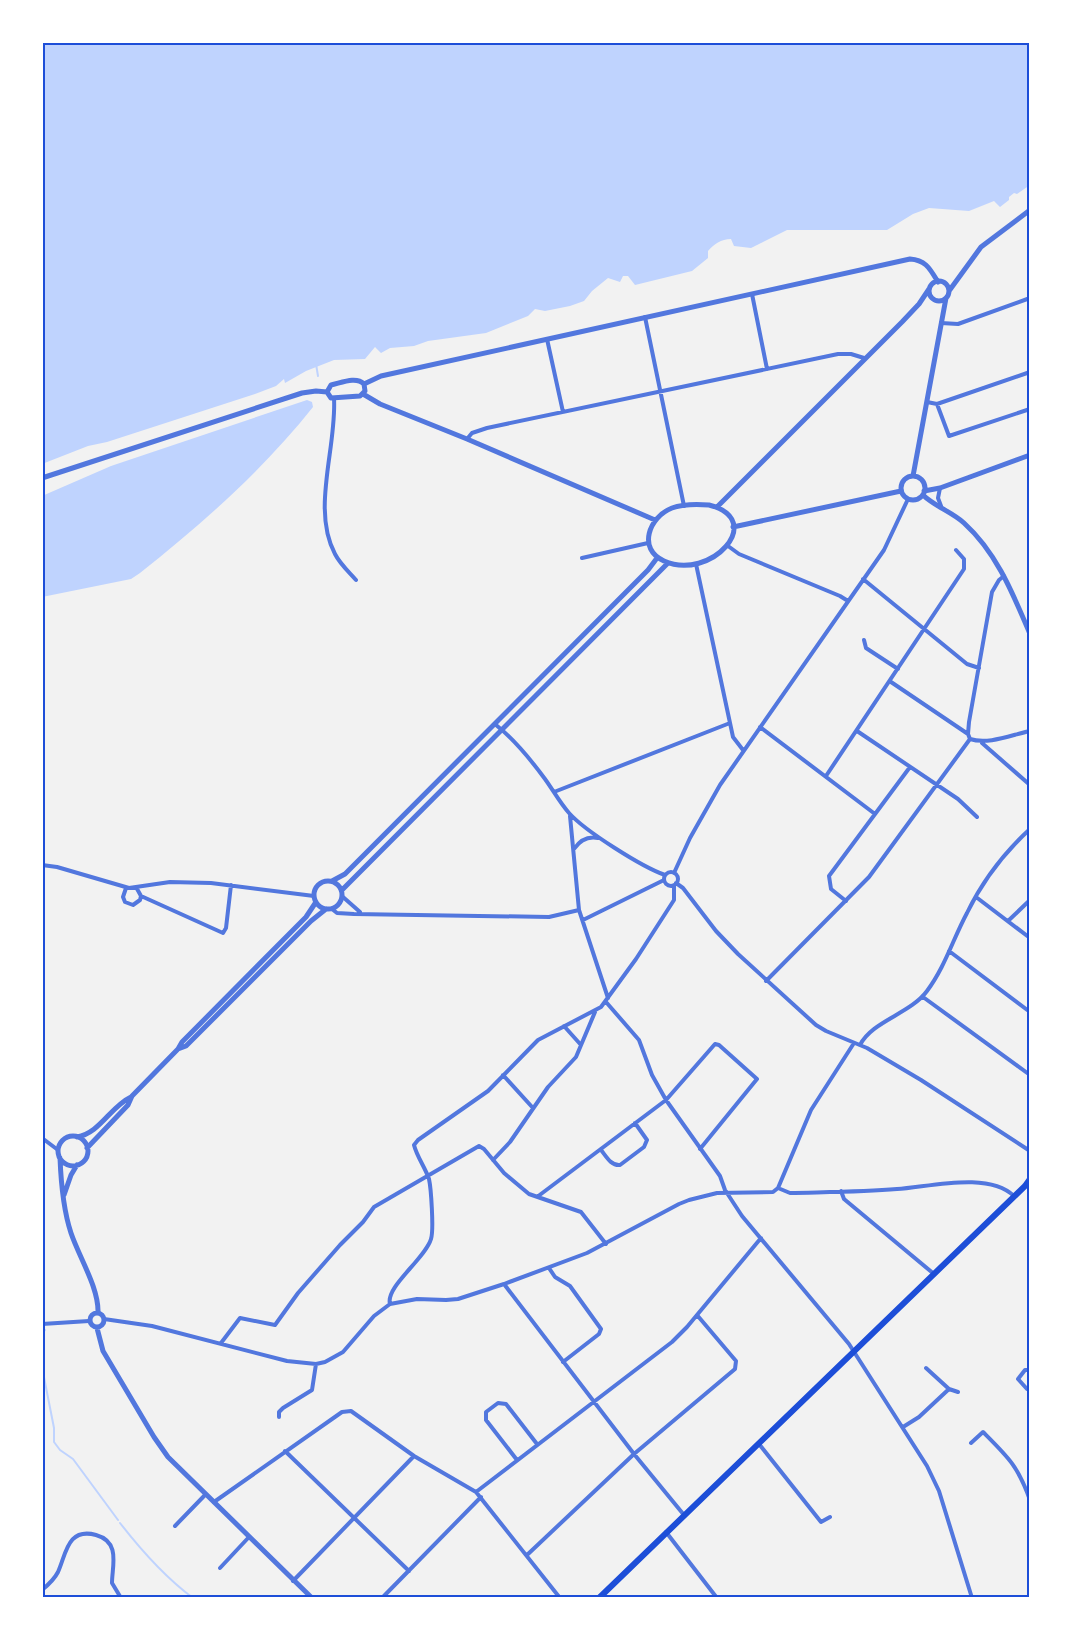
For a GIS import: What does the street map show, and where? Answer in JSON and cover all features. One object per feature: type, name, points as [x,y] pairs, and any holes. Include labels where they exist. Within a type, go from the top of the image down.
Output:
[{"type":"main road","points":[[598,1598],[1028,1185],[1030,1179]]},
{"type":"street","points":[[901,491],[903,482],[912,476],[941,320],[949,291],[981,247],[1030,210]]},
{"type":"street","points":[[364,384],[381,376],[910,259],[924,263],[940,282],[947,286],[949,291]]},
{"type":"street","points":[[717,507],[919,304],[933,284],[957,278]]},
{"type":"street","points":[[929,289],[929,295],[941,310],[941,320]]},
{"type":"street","points":[[752,294],[768,369]]},
{"type":"street","points":[[919,304],[934,300],[941,301],[946,298]]},
{"type":"street","points":[[941,320],[958,324],[1030,298]]},
{"type":"street","points":[[645,317],[684,506]]},
{"type":"street","points":[[547,339],[563,412]]},
{"type":"street","points":[[467,439],[472,433],[487,428],[838,354],[851,354],[864,358]]},
{"type":"street","points":[[926,402],[937,404],[1030,372]]},
{"type":"street","points":[[327,392],[331,385],[355,380],[364,384]]},
{"type":"street","points":[[363,394],[364,384]]},
{"type":"street","points":[[327,392],[329,397],[334,398],[363,394]]},
{"type":"street","points":[[42,478],[302,393],[327,392]]},
{"type":"street","points":[[363,394],[374,401],[655,520]]},
{"type":"street","points":[[334,398],[325,514],[336,557],[356,580]]},
{"type":"street","points":[[937,404],[950,436],[1030,409]]},
{"type":"street","points":[[901,491],[908,499],[917,499],[923,493],[1030,455]]},
{"type":"street","points":[[912,476],[923,482],[923,493]]},
{"type":"street","points":[[940,488],[938,498],[941,507]]},
{"type":"street","points":[[733,527],[901,491]]},
{"type":"street","points":[[923,493],[971,530],[991,554],[1004,576],[1030,634]]},
{"type":"street","points":[[674,873],[705,810],[743,750],[884,550],[908,499]]},
{"type":"street","points":[[702,504],[717,507],[727,513],[733,527],[733,535],[728,546],[712,558],[696,564],[677,565],[657,558],[650,549],[648,543],[650,528],[655,520],[672,508],[702,504]]},
{"type":"street","points":[[582,558],[648,543]]},
{"type":"street","points":[[728,546],[739,554],[848,601]]},
{"type":"street","points":[[826,776],[891,682],[964,569],[964,559],[956,550]]},
{"type":"street","points":[[58,1150],[65,1138],[89,1133],[123,1101],[132,1096],[306,916],[315,899],[318,884],[332,881],[345,874],[496,725],[640,579],[657,558]]},
{"type":"street","points":[[342,890],[668,563]]},
{"type":"street","points":[[696,564],[733,737],[743,750]]},
{"type":"street","points":[[1004,576],[992,592],[968,734],[970,739],[982,743],[1030,785]]},
{"type":"street","points":[[863,579],[967,664],[979,668]]},
{"type":"street","points":[[864,640],[866,648],[898,669]]},
{"type":"street","points":[[891,682],[968,734]]},
{"type":"street","points":[[554,792],[730,723]]},
{"type":"street","points":[[496,725],[536,767],[570,815],[602,839],[665,878],[668,885],[675,884],[683,888],[716,931],[766,981],[816,1025],[860,1045],[946,1095],[1030,1151]]},
{"type":"street","points":[[760,727],[875,814]]},
{"type":"street","points":[[857,731],[958,799],[977,817]]},
{"type":"street","points":[[982,743],[1030,731]]},
{"type":"street","points":[[766,981],[869,877],[970,739]]},
{"type":"street","points":[[846,901],[831,889],[829,876],[910,767]]},
{"type":"street","points":[[570,815],[579,910],[607,1000],[639,1040],[652,1075],[666,1100],[720,1176],[727,1193],[750,1228],[761,1238],[854,1351],[857,1360],[927,1466],[939,1491],[972,1598]]},
{"type":"street","points":[[860,1045],[867,1034],[914,1006],[923,997],[935,979],[976,897],[1002,859],[1030,829]]},
{"type":"street","points":[[573,850],[584,839],[592,837],[602,839]]},
{"type":"street","points":[[42,865],[57,867],[126,888],[170,882],[231,885],[315,899],[337,913],[549,917],[579,910]]},
{"type":"street","points":[[583,921],[665,878],[670,872],[674,873]]},
{"type":"street","points":[[390,1304],[389,1298],[392,1291],[424,1253],[431,1241],[433,1224],[428,1177],[414,1145],[417,1140],[488,1091],[537,1040],[595,1012],[607,1000],[674,900],[675,884],[678,878],[674,873]]},
{"type":"street","points":[[178,1049],[186,1046],[311,921],[340,904],[343,897],[342,890],[332,881]]},
{"type":"street","points":[[136,887],[141,896],[223,933],[226,928],[231,885]]},
{"type":"street","points":[[126,888],[123,897],[129,904],[136,904],[141,896]]},
{"type":"street","points":[[343,897],[361,913]]},
{"type":"street","points":[[976,897],[1030,938]]},
{"type":"street","points":[[1008,921],[1030,900]]},
{"type":"street","points":[[949,951],[1030,1012]]},
{"type":"street","points":[[923,997],[1030,1075]]},
{"type":"street","points":[[493,1160],[510,1142],[533,1108],[573,1060],[595,1012]]},
{"type":"street","points":[[564,1026],[581,1045]]},
{"type":"street","points":[[42,1138],[58,1150],[70,1232],[97,1300],[98,1313],[104,1319],[152,1326],[287,1361],[316,1364],[325,1362],[343,1352],[374,1316],[390,1304],[409,1299],[458,1299],[504,1284],[606,1244],[679,1204],[710,1195],[773,1192],[778,1188],[811,1110],[854,1043]]},
{"type":"street","points":[[537,1197],[666,1100],[715,1044],[756,1076],[756,1081],[700,1149]]},
{"type":"street","points":[[503,1075],[533,1108]]},
{"type":"street","points":[[64,1197],[71,1175],[77,1165],[85,1159],[87,1148],[128,1105],[132,1096]]},
{"type":"street","points":[[601,1150],[616,1166],[644,1147],[647,1140],[635,1123]]},
{"type":"street","points":[[76,1137],[84,1141],[87,1148]]},
{"type":"street","points":[[221,1344],[240,1318],[275,1325],[298,1293],[374,1207],[479,1146],[513,1182],[537,1197],[569,1206],[581,1212],[606,1244]]},
{"type":"street","points":[[60,1158],[66,1164],[77,1165]]},
{"type":"street","points":[[778,1188],[790,1193],[897,1189],[971,1182],[1003,1187],[1015,1196]]},
{"type":"street","points":[[841,1191],[844,1199],[934,1274]]},
{"type":"street","points":[[476,1492],[672,1342],[761,1238]]},
{"type":"street","points":[[549,1268],[555,1277],[570,1286],[601,1329],[599,1334],[563,1362]]},
{"type":"street","points":[[504,1284],[634,1454],[684,1515]]},
{"type":"street","points":[[89,1321],[92,1315],[98,1313]]},
{"type":"street","points":[[527,1555],[634,1454],[733,1372],[737,1366],[736,1361],[697,1315]]},
{"type":"street","points":[[97,1328],[102,1326],[104,1319]]},
{"type":"street","points":[[42,1324],[89,1321]]},
{"type":"street","points":[[89,1321],[93,1327],[97,1328],[103,1351],[168,1457],[312,1598]]},
{"type":"street","points":[[279,1417],[279,1412],[283,1408],[312,1390],[316,1364]]},
{"type":"street","points":[[926,1368],[949,1389],[958,1392]]},
{"type":"street","points":[[1030,1370],[1025,1370],[1018,1379],[1027,1389],[1030,1389]]},
{"type":"street","points":[[903,1427],[919,1417],[949,1389]]},
{"type":"street","points":[[517,1460],[486,1420],[486,1412],[498,1403],[506,1404],[537,1444]]},
{"type":"street","points":[[213,1503],[342,1412],[351,1411],[414,1456],[476,1492],[560,1598]]},
{"type":"street","points":[[971,1443],[983,1432],[1011,1460],[1023,1480],[1030,1500]]},
{"type":"street","points":[[758,1443],[821,1522],[830,1517]]},
{"type":"street","points":[[285,1451],[409,1571]]},
{"type":"street","points":[[293,1581],[414,1456]]},
{"type":"street","points":[[175,1526],[205,1495]]},
{"type":"street","points":[[382,1598],[481,1497]]},
{"type":"street","points":[[666,1532],[717,1598]]},
{"type":"street","points":[[42,1590],[57,1573],[70,1541],[81,1535],[96,1535],[109,1543],[113,1549],[115,1564],[112,1584],[121,1598]]},
{"type":"street","points":[[220,1568],[250,1536]]},
{"type":"water","points":[[42,42],[1030,42],[1030,185],[1017,194],[1014,193],[1000,207],[994,201],[969,211],[929,208],[913,214],[887,230],[787,230],[751,248],[734,246],[731,239],[724,240],[710,248],[708,258],[692,271],[635,285],[628,276],[623,276],[620,282],[608,278],[584,301],[545,311],[535,309],[528,316],[486,333],[390,348],[381,353],[375,347],[365,359],[334,360],[306,371],[285,383],[284,379],[276,386],[255,394],[107,442],[88,446],[42,464]]},
{"type":"water","points":[[307,400],[312,402],[313,407],[253,474],[187,535],[140,573],[131,579],[42,597],[42,496],[111,466]]},
{"type":"waterway","points":[[316,364],[318,376]]},
{"type":"waterway","points":[[42,1313],[43,1318]]},
{"type":"waterway","points":[[42,1334],[45,1330]]},
{"type":"waterway","points":[[42,1367],[54,1428],[54,1442],[60,1450],[73,1459],[118,1520]]},
{"type":"waterway","points":[[120,1523],[154,1563],[193,1598]]}]
